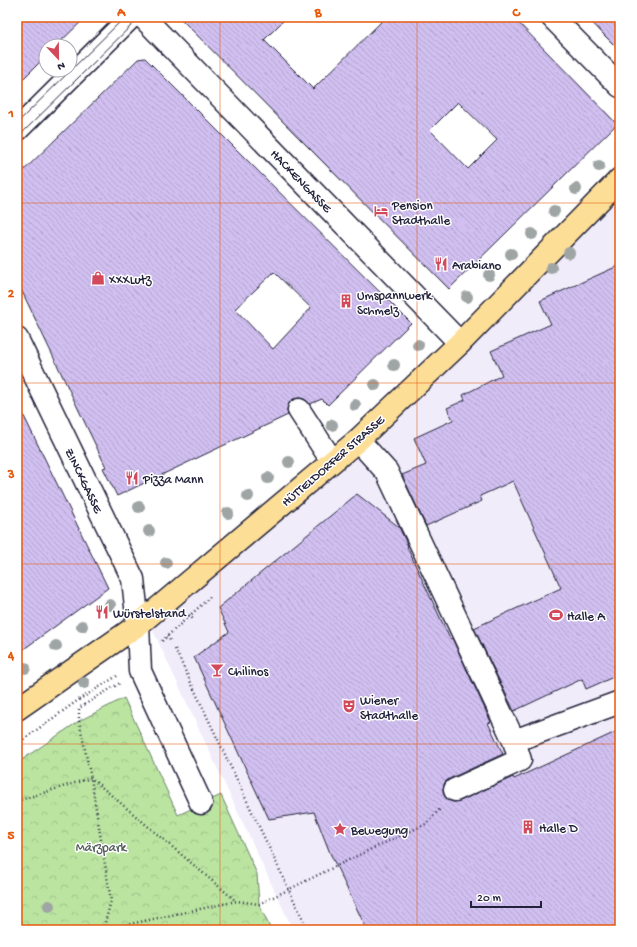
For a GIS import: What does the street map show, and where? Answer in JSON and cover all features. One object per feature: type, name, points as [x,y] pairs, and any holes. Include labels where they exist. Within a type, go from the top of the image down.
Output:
[{"type":"main road","name":"HÜTTELDORFER STRASSE","points":[[17,709],[138,625],[358,440],[460,343],[620,180]]},
{"type":"street","points":[[17,130],[131,17]]},
{"type":"street","name":"HACKENGASSE","points":[[144,17],[460,343]]},
{"type":"street","points":[[552,17],[620,86]]},
{"type":"street","name":"ZINCKGASSE","points":[[17,339],[133,579],[138,625],[140,671]]},
{"type":"street","points":[[299,410],[332,462]]},
{"type":"street","points":[[358,440],[387,472],[514,741],[520,760],[455,790]]},
{"type":"street","points":[[140,671],[202,803]]},
{"type":"street","points":[[514,741],[620,702]]},
{"type":"path","points":[[167,636],[171,642]]},
{"type":"path","points":[[175,649],[308,930]]},
{"type":"path","points":[[140,671],[79,708],[79,720],[91,778],[111,901],[102,930],[237,901],[258,904],[426,824],[455,790]]},
{"type":"path","points":[[17,801],[91,778]]},
{"type":"path","points":[[91,778],[237,901]]},
{"type":"shaded area","points":[[620,180],[620,930],[293,930],[147,618],[358,440]]},
{"type":"green space","name":"Märzpark","points":[[124,698],[178,815],[221,795],[257,874],[259,904],[271,930],[17,930],[17,763],[79,721]]},
{"type":"building","points":[[26,17],[86,17],[64,38],[38,38],[38,64],[17,85],[17,26]]},
{"type":"building","points":[[179,17],[287,17],[264,40],[313,89],[386,17],[513,17],[617,124],[449,289]],"holes":[[[458,102],[497,140],[468,169],[430,130]]]},
{"type":"building","points":[[587,17],[620,17],[620,51],[604,35]]},
{"type":"building","name":"XXXLutz","points":[[145,58],[411,323],[328,405],[322,399],[310,404],[304,399],[293,399],[288,405],[288,415],[117,496],[103,468],[106,467],[17,281],[17,177],[138,59]],"holes":[[[274,272],[311,308],[273,349],[235,309]]]},
{"type":"building","points":[[620,265],[620,663],[614,665],[618,675],[586,689],[582,679],[514,711],[474,628],[561,588],[513,481],[480,496],[482,501],[426,526],[402,475],[426,465],[414,438],[453,420],[447,408],[465,400],[463,395],[502,375],[491,351],[551,324],[540,301]]},
{"type":"building","points":[[17,402],[108,588],[17,654]]},
{"type":"building","points":[[357,494],[399,527],[450,639],[452,638],[491,722],[488,723],[503,754],[445,782],[443,788],[444,795],[448,800],[453,802],[460,801],[513,777],[514,779],[620,730],[620,930],[367,930],[330,853],[314,812],[269,819],[194,657],[229,632],[218,608]]},
{"type":"tram line","points":[[17,123],[125,17]]},
{"type":"tram line","points":[[17,138],[140,17]]},
{"type":"place","name":"Pension Stadthalle","points":[[381,211]]},
{"type":"place","name":"Arabiano","points":[[441,264]]},
{"type":"place","name":"XXXLutz","points":[[98,278]]},
{"type":"place","name":"Umspannwerk Schmelz","points":[[346,301]]},
{"type":"place","name":"Pizza Mann","points":[[132,478]]},
{"type":"place","name":"Würstelstand","points":[[102,612]]},
{"type":"place","name":"Halle A","points":[[556,615]]},
{"type":"place","name":"Chilinos","points":[[217,670]]},
{"type":"place","name":"Wiener Stadthalle","points":[[349,706]]},
{"type":"place","name":"Halle D","points":[[528,827]]},
{"type":"place","name":"Bewegung","points":[[340,829]]}]
